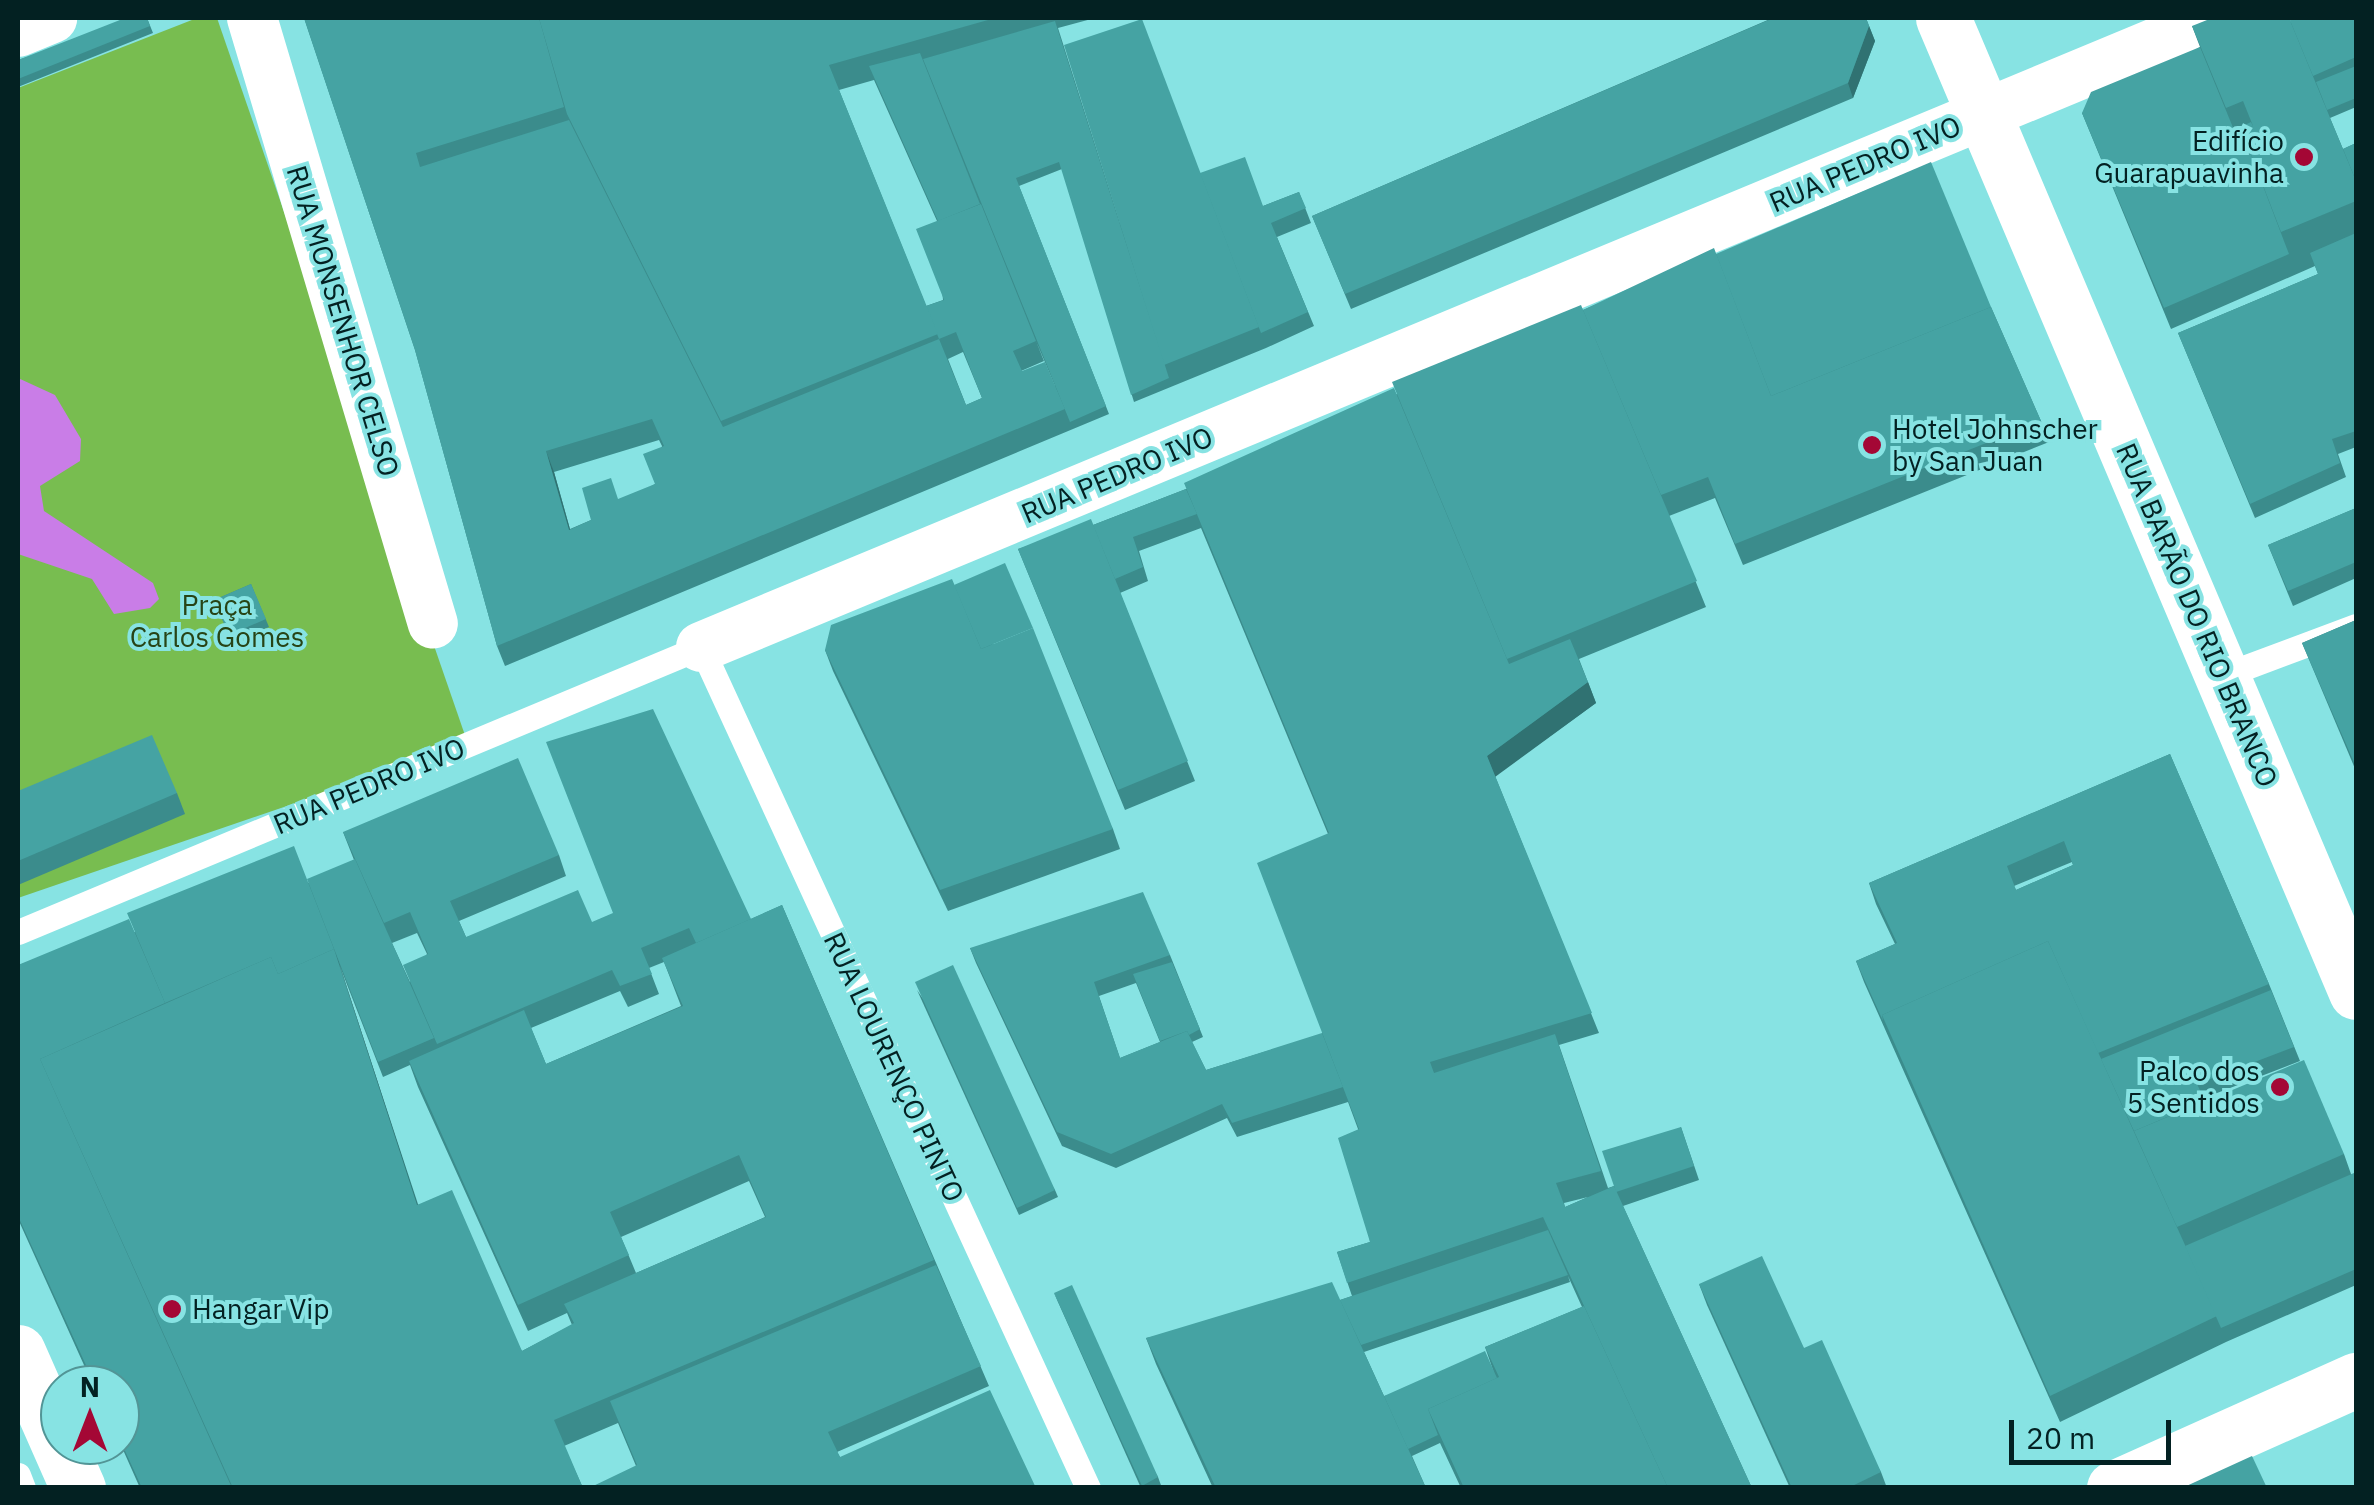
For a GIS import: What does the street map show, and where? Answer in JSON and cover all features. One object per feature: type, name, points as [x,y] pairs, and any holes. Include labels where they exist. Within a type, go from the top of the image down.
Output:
[{"type":"street","points":[[18,32],[52,18]]},
{"type":"street","name":"RUA MONSENHOR CELSO","points":[[252,18],[433,624]]},
{"type":"street","name":"RUA BARÃO DO RIO BRANCO","points":[[1942,18],[2356,992]]},
{"type":"street","name":"RUA PEDRO IVO","points":[[701,648],[2216,18]]},
{"type":"street","points":[[18,1352],[78,1488]]},
{"type":"street","points":[[2114,1488],[2356,1380]]},
{"type":"lane","points":[[2222,676],[2356,626]]},
{"type":"lane","name":"RUA PEDRO IVO","points":[[18,932],[701,648]]},
{"type":"lane","name":"RUA LOURENÇO PINTO","points":[[701,648],[1088,1488]]},
{"type":"lane","points":[[18,1475],[23,1488]]},
{"type":"green space","name":"Praça Carlos Gomes","points":[[197,18],[217,18],[468,744],[18,898],[18,88]]},
{"type":"shaded area","name":"Praça Carlos Gomes","points":[[18,378],[55,395],[81,439],[80,461],[40,486],[44,511],[153,583],[159,599],[150,608],[114,614],[92,579],[18,554]]},
{"type":"building","points":[[125,18],[147,18],[150,26],[18,79],[18,60]]},
{"type":"building","points":[[304,18],[539,18],[564,107],[416,153],[420,167],[569,120],[723,427],[939,339],[926,306],[944,300],[916,229],[981,204],[1036,341],[1013,351],[1022,371],[1045,362],[1065,409],[497,646],[415,350]],"holes":[[[956,332],[982,398],[966,405],[939,339]],[[652,419],[664,446],[643,454],[655,484],[618,499],[611,478],[582,488],[591,520],[569,530],[546,451]]]},
{"type":"building","points":[[539,18],[995,18],[829,65],[938,334],[721,421],[567,114]]},
{"type":"building","points":[[1770,18],[1866,18],[1869,26],[1848,83],[1345,294],[1312,216]]},
{"type":"building","name":"Edifício Guarapuavinha","points":[[2212,18],[2289,18],[2356,181],[2356,201],[2281,232],[2242,131],[2253,126],[2243,101],[2226,108],[2192,26]]},
{"type":"building","points":[[2289,18],[2356,18],[2356,57],[2313,76]]},
{"type":"building","points":[[1142,19],[1259,327],[1164,365],[1064,45]]},
{"type":"building","points":[[1055,21],[1169,378],[1131,395],[1059,162],[1016,178],[1106,406],[1070,422],[923,59]]},
{"type":"building","points":[[2200,47],[2234,130],[2251,122],[2253,126],[2242,131],[2289,254],[2164,308],[2082,113],[2091,92]]},
{"type":"building","points":[[920,53],[980,204],[938,221],[869,66]]},
{"type":"building","points":[[2356,66],[2356,98],[2327,110],[2316,82]]},
{"type":"building","points":[[2356,143],[2356,181],[2343,149]]},
{"type":"building","points":[[1245,157],[1263,206],[1299,192],[1306,208],[1271,223],[1308,312],[1261,333],[1200,173]]},
{"type":"building","points":[[1931,162],[1991,307],[1771,396],[1716,254]]},
{"type":"building","points":[[2356,233],[2356,431],[2332,439],[2340,463],[2250,504],[2178,333],[2318,274],[2310,253]]},
{"type":"building","points":[[1714,248],[1771,396],[1991,307],[2041,421],[1735,544],[1708,477],[1661,495],[1583,310]]},
{"type":"building","points":[[1581,305],[1697,581],[1507,659],[1392,382]]},
{"type":"building","points":[[1394,388],[1509,664],[1570,639],[1588,682],[1487,756],[1592,1013],[1430,1062],[1434,1073],[1555,1034],[1601,1171],[1556,1183],[1565,1207],[1614,1186],[1752,1488],[1668,1488],[1543,1217],[1347,1283],[1337,1252],[1370,1242],[1338,1138],[1359,1129],[1257,863],[1329,833],[1184,483]]},
{"type":"building","points":[[1186,489],[1197,514],[1133,537],[1143,567],[1115,579],[1093,525]]},
{"type":"building","points":[[2356,508],[2356,562],[2288,591],[2268,545]]},
{"type":"building","points":[[1091,519],[1188,761],[1118,790],[1018,549]]},
{"type":"building","points":[[1005,563],[1033,628],[981,649],[954,585]]},
{"type":"building","points":[[952,579],[981,649],[1033,628],[1113,829],[940,890],[825,650],[831,625]]},
{"type":"building","points":[[251,584],[266,619],[229,635],[214,600]]},
{"type":"building","points":[[2356,620],[2356,767],[2302,643]]},
{"type":"building","points":[[653,709],[751,919],[696,943],[689,928],[641,948],[652,974],[620,986],[612,970],[437,1044],[403,965],[428,954],[410,912],[384,923],[343,832],[518,758],[559,855],[450,901],[466,937],[578,890],[592,922],[613,913],[546,742]]},
{"type":"building","points":[[152,735],[177,793],[18,861],[18,791]]},
{"type":"building","points":[[2170,754],[2269,984],[2098,1053],[2048,941],[1882,1015],[1883,1021],[1856,961],[1897,943],[1869,883]],"holes":[[[2064,841],[2073,865],[2016,890],[2007,866]]]},
{"type":"building","points":[[294,846],[334,949],[278,974],[271,957],[165,1003],[127,913]]},
{"type":"building","points":[[355,859],[434,1038],[378,1062],[307,879]]},
{"type":"building","points":[[1143,892],[1170,955],[1094,982],[1120,1058],[1187,1031],[1206,1070],[1322,1033],[1343,1087],[1232,1123],[1222,1104],[1111,1154],[1057,1132],[970,948]]},
{"type":"building","points":[[782,905],[934,1260],[554,1420],[583,1488],[233,1488],[40,1059],[271,957],[278,974],[334,949],[417,1205],[452,1190],[522,1351],[574,1323],[564,1304],[766,1217],[739,1155],[610,1212],[629,1255],[518,1305],[409,1061],[524,1010],[546,1064],[683,1006],[662,958]]},
{"type":"building","points":[[129,919],[165,1003],[40,1059],[232,1488],[142,1488],[131,1465],[140,1465],[140,1365],[86,1365],[18,1216],[18,965]]},
{"type":"building","points":[[2048,941],[2217,1316],[2050,1396],[1882,1015]]},
{"type":"building","points":[[1172,962],[1200,1029],[1160,1041],[1133,974]]},
{"type":"building","points":[[953,965],[1055,1190],[1017,1208],[915,982]]},
{"type":"building","points":[[2271,990],[2294,1047],[2197,1084],[2205,1101],[2134,1131],[2101,1059]]},
{"type":"building","points":[[2304,1060],[2344,1154],[2177,1227],[2134,1131]]},
{"type":"building","points":[[1681,1127],[1694,1166],[1616,1192],[1602,1151]]},
{"type":"building","points":[[2354,1173],[2356,1269],[2221,1328],[2185,1246]]},
{"type":"building","points":[[1548,1230],[1568,1275],[1361,1345],[1340,1300]]},
{"type":"building","points":[[1762,1256],[1804,1348],[1822,1340],[1881,1472],[1848,1488],[1792,1488],[1699,1284]]},
{"type":"building","points":[[936,1265],[981,1366],[828,1432],[840,1457],[990,1390],[1036,1488],[589,1488],[637,1465],[610,1401]]},
{"type":"building","points":[[1332,1282],[1426,1488],[1216,1488],[1146,1338]]},
{"type":"building","points":[[1072,1285],[1158,1477],[1142,1486],[1054,1293]]},
{"type":"building","points":[[1584,1306],[1668,1488],[1464,1488],[1428,1409],[1499,1377],[1485,1347]]},
{"type":"building","points":[[1485,1351],[1497,1378],[1428,1409],[1438,1435],[1408,1449],[1384,1396]]},
{"type":"building","points":[[2252,1456],[2267,1488],[2182,1488]]},
{"type":"place","name":"Edifício Guarapuavinha","points":[[2304,157]]},
{"type":"place","name":"Hotel Johnscher by San Juan","points":[[1872,445]]},
{"type":"place","name":"Palco dos 5 Sentidos","points":[[2280,1087]]},
{"type":"place","name":"Hangar Vip","points":[[172,1309]]}]
